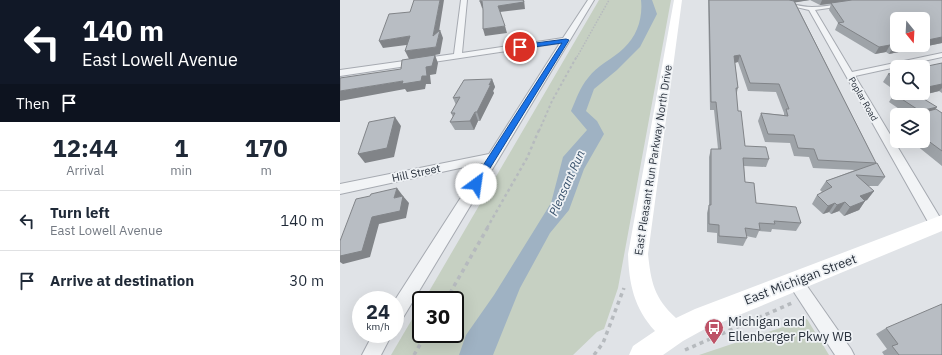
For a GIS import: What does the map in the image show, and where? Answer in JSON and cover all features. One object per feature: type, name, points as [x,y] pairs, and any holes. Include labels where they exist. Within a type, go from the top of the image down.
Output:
[{"type":"main road","name":"East Pleasant Run Parkway North Drive","points":[[678,0],[638,254],[639,276],[646,301],[678,342]]},
{"type":"main road","name":"East Michigan Street","points":[[642,355],[678,342],[695,321],[940,224]]},
{"type":"street","points":[[458,56],[464,0]]},
{"type":"street","points":[[404,300],[591,0]]},
{"type":"street","points":[[769,0],[811,9],[870,0]]},
{"type":"street","name":"Poplar Road","points":[[811,9],[849,75],[940,224]]},
{"type":"street","points":[[340,73],[566,40]]},
{"type":"street","points":[[849,75],[942,55]]},
{"type":"street","name":"Hill Street","points":[[340,188],[492,157]]},
{"type":"street","points":[[795,281],[845,355]]},
{"type":"street","points":[[371,355],[378,343]]},
{"type":"path","points":[[451,291],[527,158],[552,101],[609,0]]},
{"type":"path","points":[[594,355],[603,344],[614,319],[626,281]]},
{"type":"path","points":[[678,342],[699,343],[792,304]]},
{"type":"path","points":[[414,355],[421,343]]},
{"type":"green space","points":[[599,0],[671,0],[618,288],[604,329],[597,332],[573,355],[391,355],[398,343],[404,343],[404,333],[412,319],[412,343],[464,343],[464,291],[429,291]]},
{"type":"green space","points":[[807,319],[829,355],[699,355]]},
{"type":"water","name":"Pleasant Run","points":[[641,0],[652,0],[657,14],[640,47],[617,70],[594,89],[586,111],[597,121],[604,134],[584,169],[569,210],[550,233],[520,288],[493,355],[459,355],[466,335],[494,295],[551,203],[563,157],[587,130],[571,111],[580,89],[592,73],[620,52],[629,43],[636,32],[640,20]]},
{"type":"building","points":[[414,0],[440,0],[433,36],[440,30],[436,47],[405,51],[410,36],[379,41],[389,14],[410,12]]},
{"type":"building","points":[[480,0],[523,0],[524,2],[498,6],[505,26],[483,29],[483,10],[482,1],[480,2]]},
{"type":"building","points":[[709,0],[794,1],[876,163],[818,160],[814,149],[798,148],[794,135],[768,134],[761,113],[788,116],[786,109],[789,109],[779,84],[750,83],[740,55],[734,56],[738,88],[736,88],[738,111],[741,111],[745,146],[766,147],[769,159],[743,158],[745,182],[754,183],[756,203],[796,207],[801,223],[774,221],[775,224],[759,223],[760,230],[745,228],[747,238],[719,236],[719,225],[709,224],[709,205],[711,205],[711,149],[721,149],[716,102],[711,102]]},
{"type":"building","points":[[852,0],[942,0],[942,37],[930,40],[930,12],[890,12],[890,45],[879,47],[838,23],[844,22],[831,3]]},
{"type":"building","points":[[435,55],[432,66],[426,67],[427,76],[422,76],[421,81],[402,84],[403,81],[340,91],[340,78],[401,69],[402,60]]},
{"type":"building","points":[[942,63],[942,84],[930,87],[930,66]]},
{"type":"building","points":[[492,79],[477,112],[475,112],[470,121],[450,122],[455,113],[451,113],[460,97],[453,98],[464,80]]},
{"type":"building","points":[[903,100],[926,100],[937,107],[930,109],[915,108]]},
{"type":"building","points":[[936,109],[942,113],[942,151],[930,142],[930,111]]},
{"type":"building","points":[[395,117],[387,148],[358,154],[369,122]]},
{"type":"building","points":[[877,163],[885,177],[856,175],[874,191],[860,196],[865,201],[850,207],[845,202],[837,205],[835,203],[828,206],[817,195],[832,187],[826,181]]},
{"type":"building","points":[[397,188],[394,198],[403,196],[400,211],[372,217],[362,251],[340,256],[340,241],[356,199]]},
{"type":"building","points":[[942,304],[942,355],[899,355],[892,346],[898,344],[886,328]]},
{"type":"place","name":"Michigan and Ellenberger Pkwy WB","points":[[714,345]]},
{"type":"route","points":[[476,184],[566,40],[520,47]]}]
